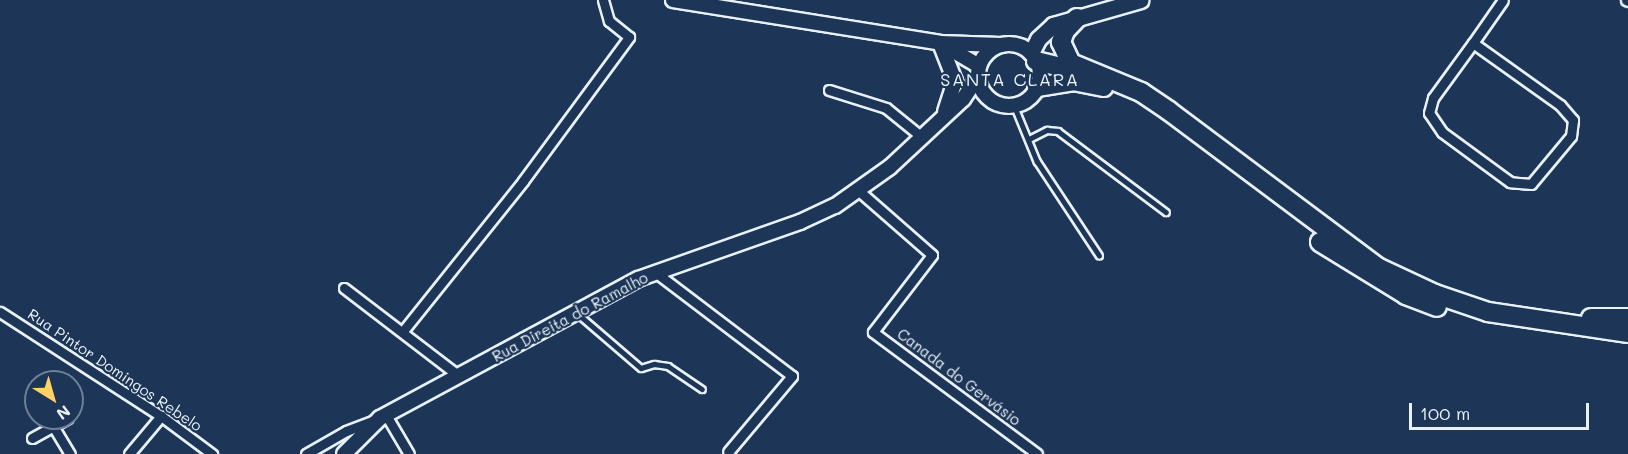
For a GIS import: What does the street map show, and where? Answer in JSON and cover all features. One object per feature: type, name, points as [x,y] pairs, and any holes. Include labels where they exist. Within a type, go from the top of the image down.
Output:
[{"type":"highway","points":[[1077,18],[1065,31],[1062,50],[1071,63],[1141,92],[1379,268],[1436,294],[1488,312],[1542,318],[1628,333]]},
{"type":"highway","points":[[1034,57],[1095,74]]},
{"type":"highway","points":[[1037,87],[1094,83],[1134,99],[1353,266],[1406,295],[1465,317],[1628,342]]},
{"type":"highway","points":[[1542,318],[1628,318]]},
{"type":"main road","points":[[673,0],[702,2],[940,43],[1022,47],[1034,57]]},
{"type":"main road","points":[[954,107],[993,101],[1014,105],[1024,102],[1037,87],[1034,57],[1046,30],[1077,18],[1141,0]]},
{"type":"main road","points":[[940,43],[979,72]]},
{"type":"main road","points":[[940,43],[955,81],[952,98],[942,117]]},
{"type":"main road","points":[[993,101],[982,91],[979,72],[984,57],[1001,45]]},
{"type":"main road","name":"Rua Direita do Ramalho","points":[[383,417],[655,272],[800,222],[859,191],[954,107],[979,72]]},
{"type":"main road","points":[[344,454],[383,417]]},
{"type":"street","points":[[403,332],[523,180],[629,37],[609,21],[603,0]]},
{"type":"street","points":[[1473,43],[1569,112],[1573,120],[1571,136],[1531,184],[1510,182],[1433,124],[1430,113],[1433,98],[1503,0]]},
{"type":"street","points":[[829,90],[886,108],[922,137]]},
{"type":"street","name":"Canada do Gervásio","points":[[859,191],[932,255],[873,332],[1037,454]]},
{"type":"street","points":[[655,272],[792,376],[728,452]]},
{"type":"street","points":[[344,288],[459,376]]},
{"type":"street","name":"Rua Pintor Domingos Rebelo","points":[[0,312],[161,416],[212,454]]},
{"type":"street","points":[[129,454],[161,416]]},
{"type":"street","points":[[383,417],[410,454]]},
{"type":"street","name":"Rua Direita do Ramalho","points":[[306,454],[346,431],[383,417]]},
{"type":"street","points":[[32,438],[46,430]]},
{"type":"street","points":[[55,430],[70,454]]},
{"type":"lane","points":[[1014,105],[1037,161],[1098,255]]},
{"type":"lane","points":[[1029,139],[1047,130],[1058,131],[1166,212]]},
{"type":"lane","points":[[576,313],[641,368],[654,364],[668,366],[702,389]]},
{"type":"district","name":"SANTA CLARA","points":[[1010,79]]}]
